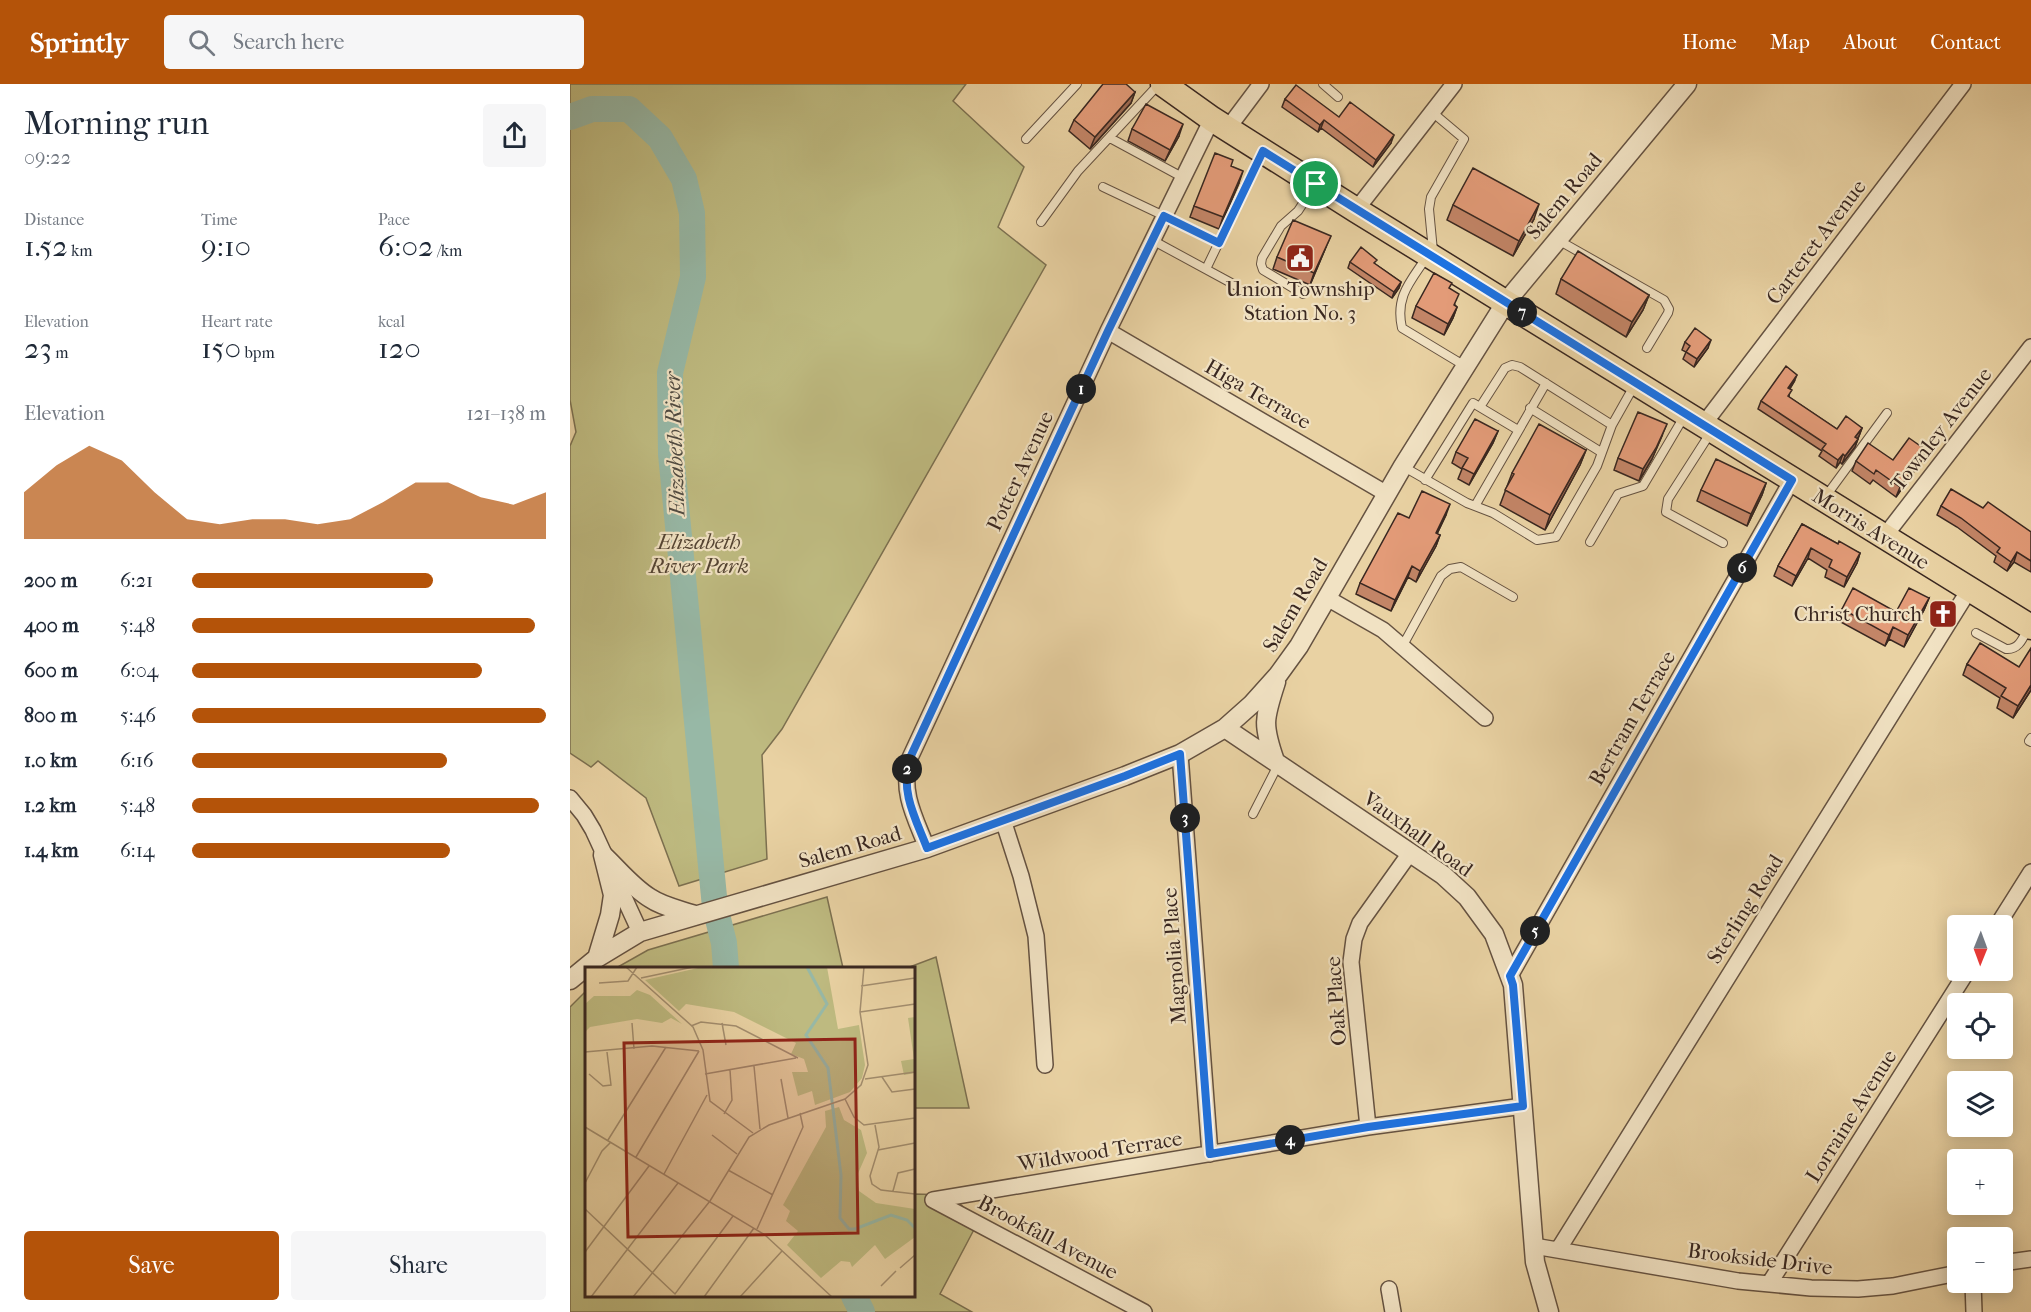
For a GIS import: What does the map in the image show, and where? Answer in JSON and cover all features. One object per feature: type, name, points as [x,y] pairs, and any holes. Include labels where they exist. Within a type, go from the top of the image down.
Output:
[{"type":"main road","name":"Morris Avenue","points":[[1161,84],[1356,210],[2030,627]]},
{"type":"street","name":"Potter Avenue","points":[[927,848],[906,791],[905,775],[909,760],[1182,177],[1220,123],[1261,84]]},
{"type":"street","points":[[1356,210],[1454,84]]},
{"type":"street","name":"Salem Road","points":[[586,967],[640,932],[927,848],[1180,754],[1225,728],[1252,704],[1278,675],[1299,646],[1403,466],[1506,302],[1687,84]]},
{"type":"street","name":"Carteret Avenue","points":[[1700,423],[1963,84]]},
{"type":"street","name":"Higa Terrace","points":[[1108,331],[1387,494]]},
{"type":"street","name":"Townley Avenue","points":[[1884,537],[2031,347]]},
{"type":"street","name":"Bertram Terrace","points":[[1510,976],[1792,480]]},
{"type":"street","name":"Sterling Road","points":[[1558,1250],[1968,590]]},
{"type":"street","points":[[1327,598],[1383,630],[1485,718]]},
{"type":"street","points":[[1277,762],[1266,737],[1265,715],[1278,675]]},
{"type":"street","name":"Vauxhall Road","points":[[1225,728],[1443,875],[1467,897],[1494,934],[1513,985],[1535,1262],[1549,1312]]},
{"type":"street","name":"Magnolia Place","points":[[1180,754],[1210,1154]]},
{"type":"street","points":[[570,798],[593,830],[640,932]]},
{"type":"street","points":[[1003,820],[1021,876],[1036,936],[1045,1065]]},
{"type":"street","name":"Oak Place","points":[[1368,1127],[1351,962],[1354,939],[1360,923],[1410,852]]},
{"type":"street","points":[[603,855],[650,898],[695,915]]},
{"type":"street","points":[[597,958],[610,915],[613,895],[603,855]]},
{"type":"street","points":[[2004,915],[2031,872]]},
{"type":"street","name":"Salem Road","points":[[570,980],[585,968]]},
{"type":"street","name":"Lorraine Avenue","points":[[1769,1284],[1961,981]]},
{"type":"street","name":"Wildwood Terrace","points":[[933,1200],[1368,1127],[1523,1106]]},
{"type":"street","name":"Brookfall Avenue","points":[[933,1200],[1144,1312]]},
{"type":"street","name":"Brookside Drive","points":[[1534,1246],[1738,1281],[1811,1288],[1858,1289],[1893,1286],[1947,1275]]},
{"type":"street","points":[[2013,1261],[2031,1259]]},
{"type":"street","points":[[1389,1289],[1393,1312]]},
{"type":"street","points":[[1973,1293],[1974,1312]]},
{"type":"lane","points":[[1026,139],[1077,84]]},
{"type":"lane","points":[[1041,222],[1078,171],[1161,84]]},
{"type":"lane","points":[[1323,84],[1338,97]]},
{"type":"lane","points":[[1432,112],[1464,140],[1431,197],[1429,209],[1431,256],[1401,296],[1399,308],[1402,328],[1465,366]]},
{"type":"lane","points":[[1110,138],[1182,177]]},
{"type":"lane","points":[[1206,269],[1263,151]]},
{"type":"lane","points":[[1303,294],[1263,270],[1261,264],[1262,258],[1281,226],[1298,211],[1316,184]]},
{"type":"lane","points":[[1103,187],[1219,243]]},
{"type":"lane","points":[[1152,240],[1235,285]]},
{"type":"lane","points":[[1556,240],[1664,300],[1668,305],[1668,314],[1647,348]]},
{"type":"lane","points":[[1425,480],[1477,405],[1505,368],[1512,365],[1520,367],[1612,425]]},
{"type":"lane","points":[[1475,506],[1546,383]]},
{"type":"lane","points":[[1403,466],[1425,480],[1493,513],[1538,540],[1556,537],[1597,466],[1612,425],[1635,383]]},
{"type":"lane","points":[[1477,405],[1518,430]]},
{"type":"lane","points":[[1530,408],[1601,452]]},
{"type":"lane","points":[[1823,500],[1887,413]]},
{"type":"lane","points":[[1590,542],[1618,494],[1643,486],[1700,423]]},
{"type":"lane","points":[[1700,423],[1668,499],[1666,512],[1723,543]]},
{"type":"lane","points":[[1402,646],[1441,576],[1450,569],[1461,567],[1514,597]]},
{"type":"lane","points":[[1976,633],[2012,650],[2016,648],[2030,627]]},
{"type":"lane","points":[[1253,814],[1277,762]]},
{"type":"green space","name":"Elizabeth River Park","points":[[570,84],[966,84],[953,101],[1024,167],[998,227],[1046,265],[782,729],[762,755],[767,859],[679,886],[646,798],[598,761],[591,767],[570,753],[570,446],[576,432],[570,400]]},
{"type":"green space","points":[[827,897],[843,967],[618,967],[648,950]]},
{"type":"green space","points":[[936,957],[969,1108],[915,1108],[915,967],[910,967]]},
{"type":"green space","points":[[585,992],[585,1297],[915,1297],[915,1194],[951,1195],[978,1222],[940,1294],[972,1312],[570,1312],[570,1007]]},
{"type":"building","points":[[1103,84],[1126,84],[1135,92],[1095,137],[1074,120]]},
{"type":"building","points":[[1296,85],[1339,117],[1350,102],[1394,135],[1376,160],[1324,120],[1320,125],[1285,99]]},
{"type":"building","points":[[1146,104],[1183,124],[1170,150],[1132,129]]},
{"type":"building","points":[[1215,153],[1233,160],[1231,166],[1243,171],[1223,217],[1194,206]]},
{"type":"building","points":[[1473,168],[1539,204],[1519,241],[1453,205]]},
{"type":"building","name":"Union Township Station No. 3","points":[[1293,220],[1331,236],[1314,273],[1277,257]]},
{"type":"building","points":[[1361,247],[1377,260],[1374,263],[1401,282],[1394,292],[1350,262]]},
{"type":"building","points":[[1578,251],[1649,295],[1632,322],[1561,279]]},
{"type":"building","points":[[1434,273],[1452,283],[1449,288],[1459,294],[1454,305],[1457,307],[1448,324],[1416,306]]},
{"type":"building","points":[[1695,328],[1711,340],[1697,359],[1686,352],[1690,346],[1685,342]]},
{"type":"building","points":[[1786,366],[1797,375],[1788,388],[1792,390],[1788,396],[1837,429],[1846,416],[1862,428],[1855,437],[1858,439],[1845,456],[1843,454],[1838,460],[1822,449],[1826,444],[1761,401]]},
{"type":"building","points":[[1638,412],[1667,424],[1643,469],[1618,458]]},
{"type":"building","points":[[1475,419],[1498,431],[1474,474],[1462,468],[1468,458],[1456,452]]},
{"type":"building","points":[[1539,424],[1586,450],[1550,515],[1505,490]]},
{"type":"building","points":[[1909,438],[1926,450],[1900,487],[1876,470],[1874,474],[1856,461],[1868,443],[1893,460]]},
{"type":"building","points":[[1716,459],[1766,483],[1751,514],[1701,490]]},
{"type":"building","points":[[1951,489],[1983,508],[1988,502],[2031,532],[2031,561],[2017,552],[2011,562],[1997,552],[2000,548],[1961,518],[1941,506]]},
{"type":"building","points":[[1422,491],[1450,504],[1436,533],[1440,535],[1420,571],[1412,566],[1395,600],[1360,583],[1398,513],[1409,518]]},
{"type":"building","points":[[1802,524],[1860,553],[1847,577],[1829,567],[1832,560],[1811,548],[1796,576],[1778,566]]},
{"type":"building","points":[[1853,588],[1896,612],[1909,588],[1929,598],[1908,635],[1893,627],[1889,635],[1842,609]]},
{"type":"building","points":[[1980,643],[2019,667],[2031,648],[2031,685],[2018,706],[2001,696],[2006,688],[1967,664]]},
{"type":"waterway","name":"Elizabeth River","points":[[570,117],[592,109],[629,109],[660,138],[684,179],[692,213],[693,277],[670,373],[671,454],[715,907],[724,943],[726,967]]},
{"type":"waterway","name":"Elizabeth River","points":[[854,1297],[862,1312]]},
{"type":"place","name":"Union Township Station No. 3","points":[[1300,258]]},
{"type":"place","name":"Christ Church","points":[[1943,614]]},
{"type":"route","points":[[1263,151],[1316,184],[1792,480],[1510,976],[1513,985],[1523,1106],[1368,1127],[1210,1154],[1180,754],[927,848],[906,791],[905,775],[909,760],[1108,331],[1164,216],[1219,243],[1263,151]]}]
